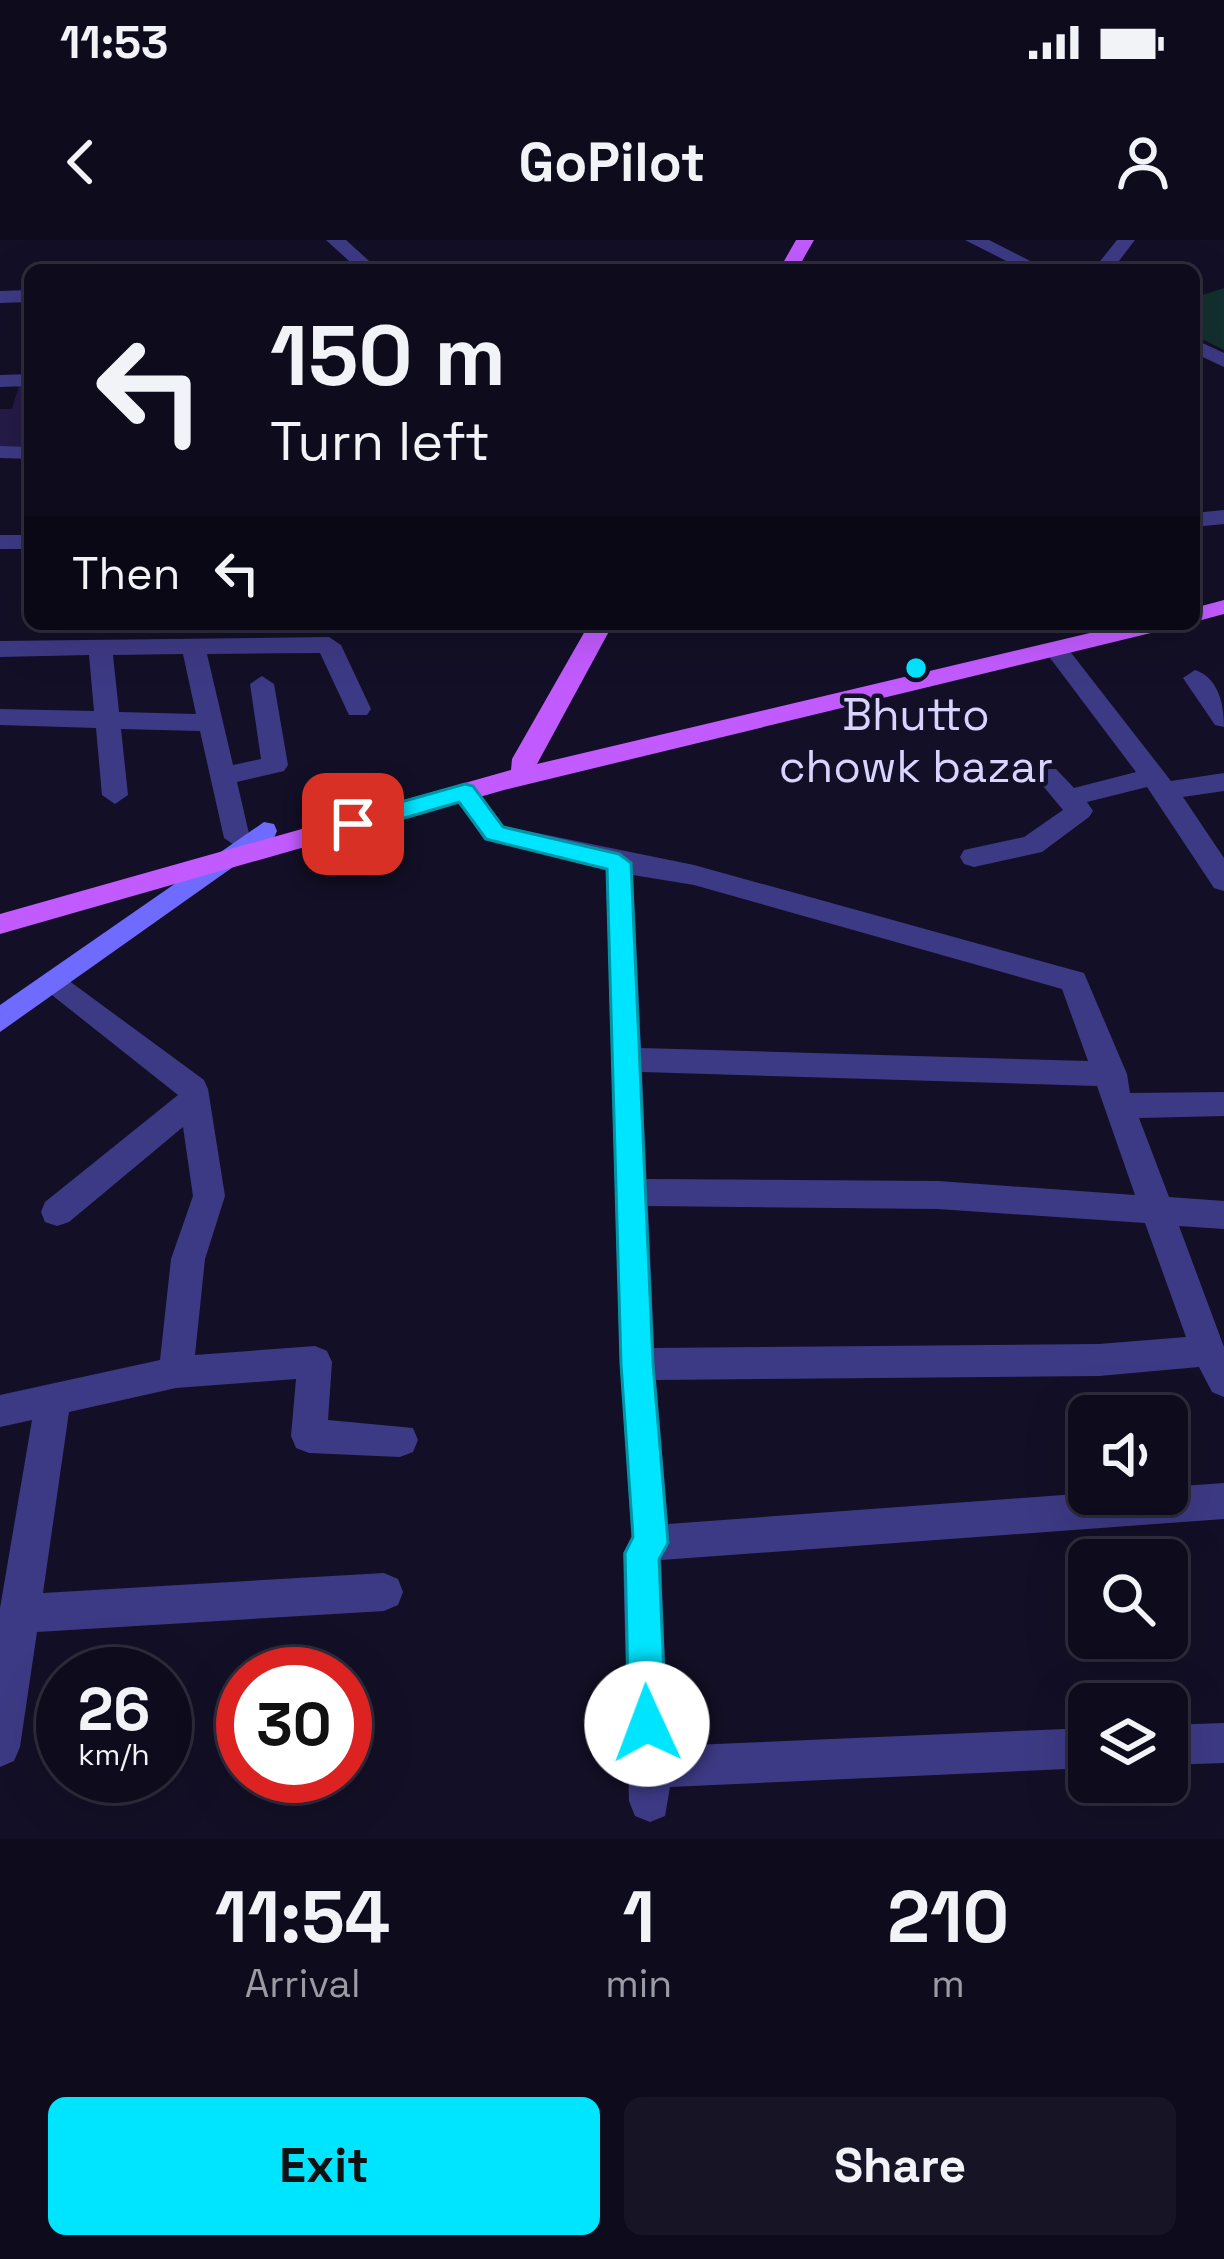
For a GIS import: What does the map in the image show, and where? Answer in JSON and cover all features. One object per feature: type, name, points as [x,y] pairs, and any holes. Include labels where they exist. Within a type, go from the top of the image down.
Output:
[{"type":"main road","points":[[524,768],[598,630]]},
{"type":"main road","points":[[0,924],[241,844],[1062,630]]},
{"type":"main road","points":[[0,904],[465,792],[524,768],[1136,630]]},
{"type":"main road","points":[[0,1021],[241,844]]},
{"type":"street","points":[[335,240],[363,264]]},
{"type":"street","points":[[974,240],[1026,264]]},
{"type":"street","points":[[1107,264],[1126,240]]},
{"type":"street","points":[[193,645],[241,844]]},
{"type":"street","points":[[0,649],[329,645],[358,709]]},
{"type":"street","points":[[100,647],[116,795]]},
{"type":"street","points":[[1056,650],[1159,784],[1224,881]]},
{"type":"street","points":[[1196,678],[1224,719]]},
{"type":"street","points":[[224,776],[275,765],[262,684]]},
{"type":"street","points":[[0,717],[212,723]]},
{"type":"street","points":[[974,856],[1032,845],[1079,811],[1047,775]]},
{"type":"street","points":[[1068,798],[1159,784],[1224,782]]},
{"type":"street","points":[[465,792],[494,833],[619,863],[694,874],[1074,981],[1124,1106],[1216,1366],[1099,1360],[637,1364]]},
{"type":"street","points":[[619,863],[630,1060],[637,1364],[651,1543]]},
{"type":"street","points":[[53,980],[193,1089],[209,1196],[188,1259],[176,1372]]},
{"type":"street","points":[[630,1060],[1112,1074]]},
{"type":"street","points":[[57,1212],[195,1100]]},
{"type":"street","points":[[1124,1106],[1224,1104]]},
{"type":"street","points":[[634,1192],[938,1196],[1161,1215],[1224,1215]]},
{"type":"street","points":[[0,1411],[176,1372],[315,1362],[309,1436],[400,1440]]},
{"type":"street","points":[[0,1747],[53,1400]]},
{"type":"street","points":[[1068,1750],[649,1784],[642,1553],[651,1543],[1224,1501]]},
{"type":"street","points":[[17,1614],[384,1592]]},
{"type":"street","points":[[1188,1744],[1224,1742]]},
{"type":"green space","points":[[1224,288],[1224,350],[1200,338],[1200,296]]},
{"type":"building","points":[[19,385],[24,385],[24,447],[0,449],[0,409],[12,409]]},
{"type":"place","name":"Bhutto chowk bazar","points":[[916,668]]},
{"type":"route","points":[[353,824],[465,792],[494,833],[619,863],[632,1097],[637,1364],[651,1543],[642,1553],[647,1724]]}]
